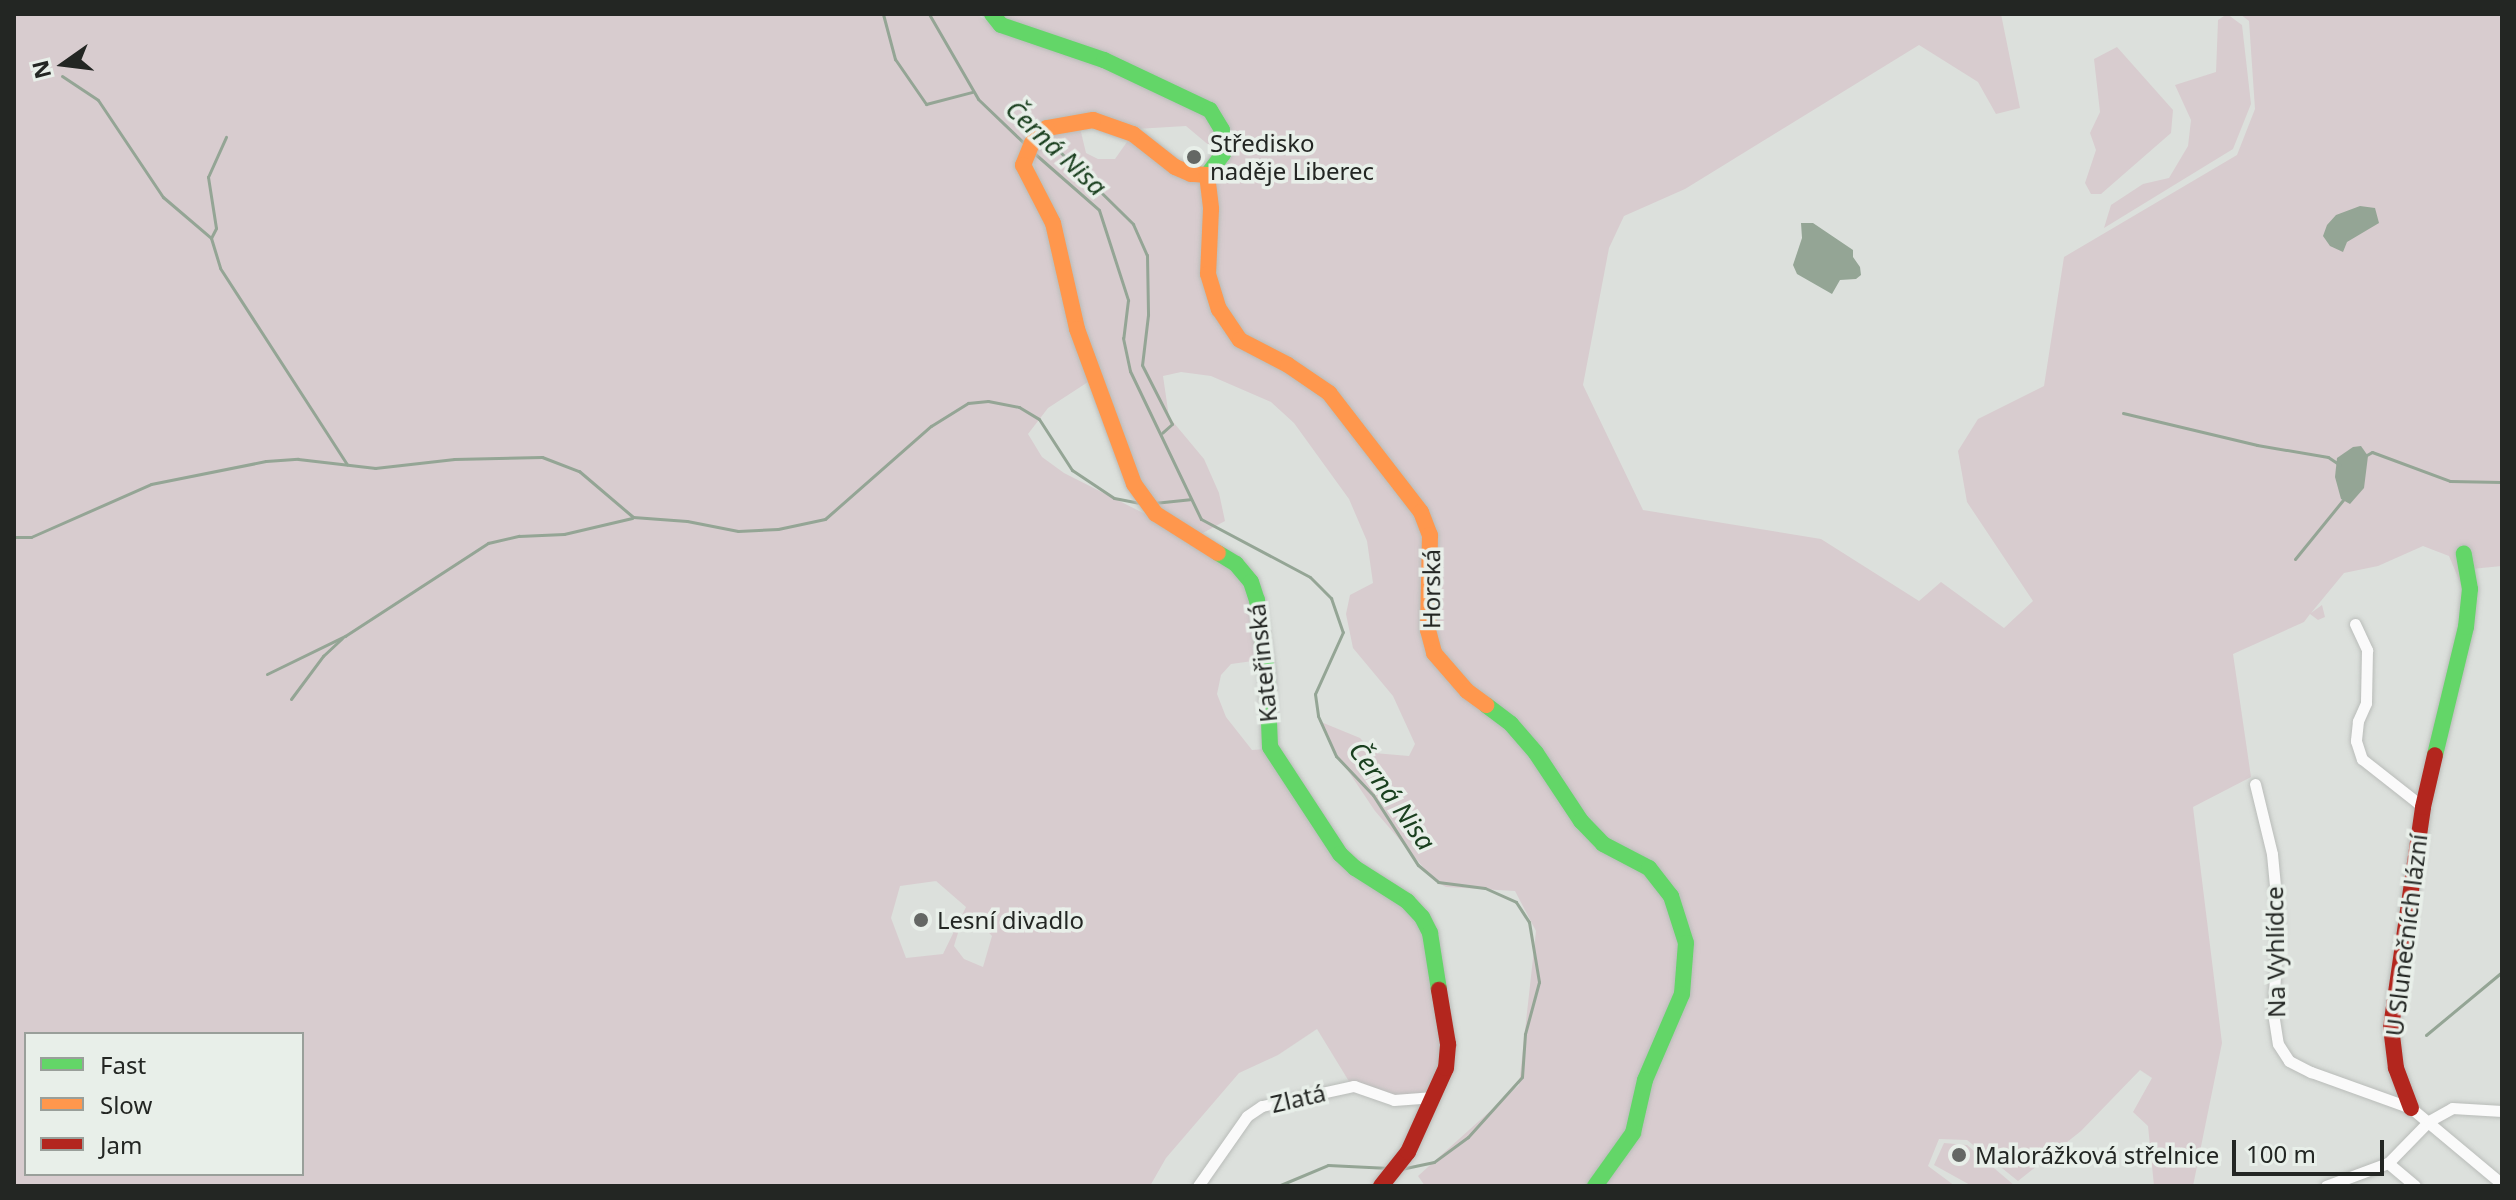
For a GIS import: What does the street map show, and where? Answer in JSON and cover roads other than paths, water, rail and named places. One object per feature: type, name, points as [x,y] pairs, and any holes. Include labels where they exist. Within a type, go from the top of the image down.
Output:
[{"type":"street","name":"Horská","points":[[992,14],[1001,25],[1126,72],[1210,110],[1222,130],[1223,154],[1207,175],[1211,209],[1208,274],[1219,309],[1240,340],[1288,365],[1329,393],[1421,512],[1430,535],[1428,630],[1434,653],[1467,691],[1511,724],[1536,753],[1581,821],[1603,844],[1649,868],[1671,896],[1679,913],[1686,943],[1682,994],[1649,1068],[1633,1133],[1595,1186]]},
{"type":"street","name":"Kateřinská","points":[[1207,175],[1191,174],[1175,167],[1133,134],[1106,122],[1061,123],[1047,128],[1036,139],[1023,165],[1032,188],[1053,223],[1077,329],[1134,484],[1156,514],[1236,564],[1251,582],[1257,600],[1267,672],[1270,747],[1340,854],[1355,868],[1407,901],[1422,917],[1430,933],[1448,1044],[1446,1068],[1408,1152],[1387,1181]]},
{"type":"street","name":"U Slunečních lázní","points":[[2411,1108],[2396,1068],[2391,1027],[2423,807],[2466,627],[2470,589],[2464,554]]},
{"type":"street","name":"U Slunečních lázní","points":[[2355,624],[2367,650],[2366,703],[2358,721],[2356,741],[2362,759],[2423,807]]},
{"type":"street","name":"Na Vyhlídce","points":[[2255,784],[2272,854],[2278,918],[2273,1013],[2278,1044],[2289,1061],[2311,1072],[2411,1108],[2502,1184]]},
{"type":"street","name":"Zlatá","points":[[1198,1186],[1247,1116],[1262,1106],[1354,1086],[1394,1100],[1434,1097]]},
{"type":"street","points":[[2329,1186],[2388,1163],[2429,1121],[2461,1106],[2502,1111]]},
{"type":"street","points":[[2388,1163],[2415,1186]]},
{"type":"waterway","points":[[883,14],[895,59],[926,104],[972,92]]},
{"type":"waterway","name":"Černá Nisa","points":[[929,14],[978,99],[1026,145]]},
{"type":"waterway","points":[[62,76],[98,100],[163,197],[211,238],[220,268],[347,464]]},
{"type":"waterway","points":[[211,238],[216,228],[208,177],[226,137]]},
{"type":"waterway","points":[[1037,147],[1052,144],[1133,224],[1147,255],[1148,315],[1142,365],[1172,424],[1162,433]]},
{"type":"waterway","name":"Černá Nisa","points":[[1034,153],[1099,210],[1128,300],[1123,338],[1130,371],[1201,519],[1310,577],[1331,598],[1343,632],[1315,694],[1318,716],[1336,756],[1373,795],[1418,865],[1438,882],[1485,888],[1516,902],[1529,922],[1539,982],[1525,1034],[1522,1077],[1468,1137],[1434,1162],[1401,1169]]},
{"type":"waterway","points":[[14,537],[31,537],[151,484],[266,461],[298,459],[375,468],[454,459],[542,457],[579,471],[633,517],[687,521],[738,531],[778,529],[825,519],[931,426],[968,403],[988,401],[1019,407],[1039,419],[1072,470],[1114,498],[1139,503]]},
{"type":"waterway","points":[[2123,413],[2257,445],[2328,457],[2340,465]]},
{"type":"waterway","points":[[2365,456],[2372,452],[2450,481],[2502,482]]},
{"type":"waterway","points":[[1154,503],[1190,499]]},
{"type":"waterway","points":[[2295,559],[2343,500]]},
{"type":"waterway","points":[[267,674],[345,636],[488,543],[519,536],[564,534],[632,518]]},
{"type":"waterway","points":[[291,699],[323,656],[342,638]]},
{"type":"waterway","points":[[2426,1035],[2502,972]]},
{"type":"waterway","name":"Černá Nisa","points":[[1278,1186],[1328,1165],[1389,1168]]},
{"type":"place","name":"Středisko naděje Liberec","points":[[1194,157]]},
{"type":"place","name":"Lesní divadlo","points":[[921,920]]},
{"type":"place","name":"Malorážková střelnice","points":[[1959,1155]]}]
